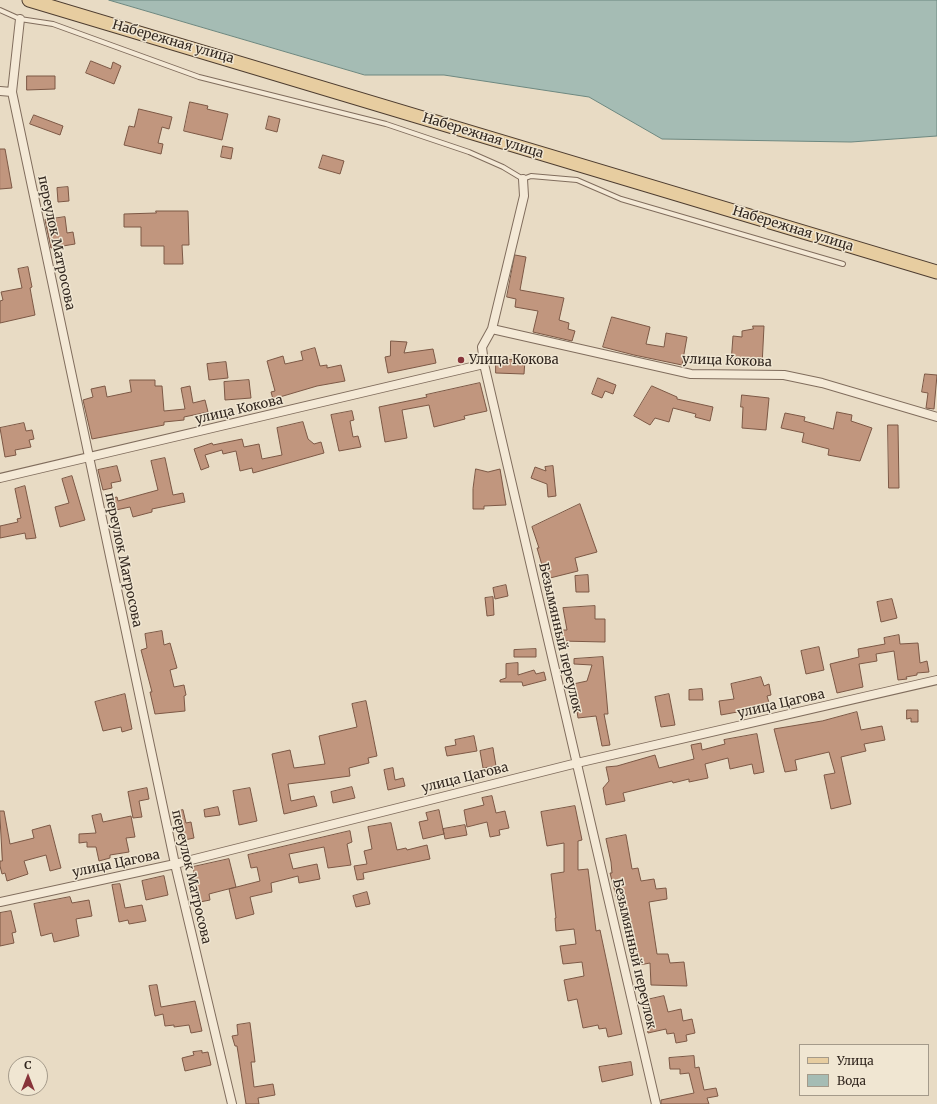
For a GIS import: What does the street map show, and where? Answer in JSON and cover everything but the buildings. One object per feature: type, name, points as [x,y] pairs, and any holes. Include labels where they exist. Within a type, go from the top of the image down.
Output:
[{"type":"main road","name":"Набережная улица","points":[[29,0],[937,272]]},
{"type":"street","name":"переулок Матросова","points":[[20,19],[12,92],[174,864],[232,1104]]},
{"type":"street","points":[[0,91],[12,92]]},
{"type":"street","name":"Безымянный переулок","points":[[523,179],[524,196],[492,328],[482,347],[484,364],[656,1104]]},
{"type":"street","name":"улица Кокова","points":[[492,328],[691,374],[784,375],[814,381],[937,417]]},
{"type":"street","name":"улица Кокова","points":[[0,478],[484,364]]},
{"type":"street","name":"улица Цагова","points":[[0,902],[174,864],[577,763],[937,680]]},
{"type":"lane","points":[[0,10],[20,19],[53,24],[200,77],[386,124],[469,152],[503,167],[523,179],[531,176],[577,180],[622,200],[843,264]]},
{"type":"water","points":[[109,0],[937,0],[937,136],[851,142],[662,139],[589,97],[444,75],[365,75]]},
{"type":"place","name":"Улица Кокова","points":[[461,360]]}]
